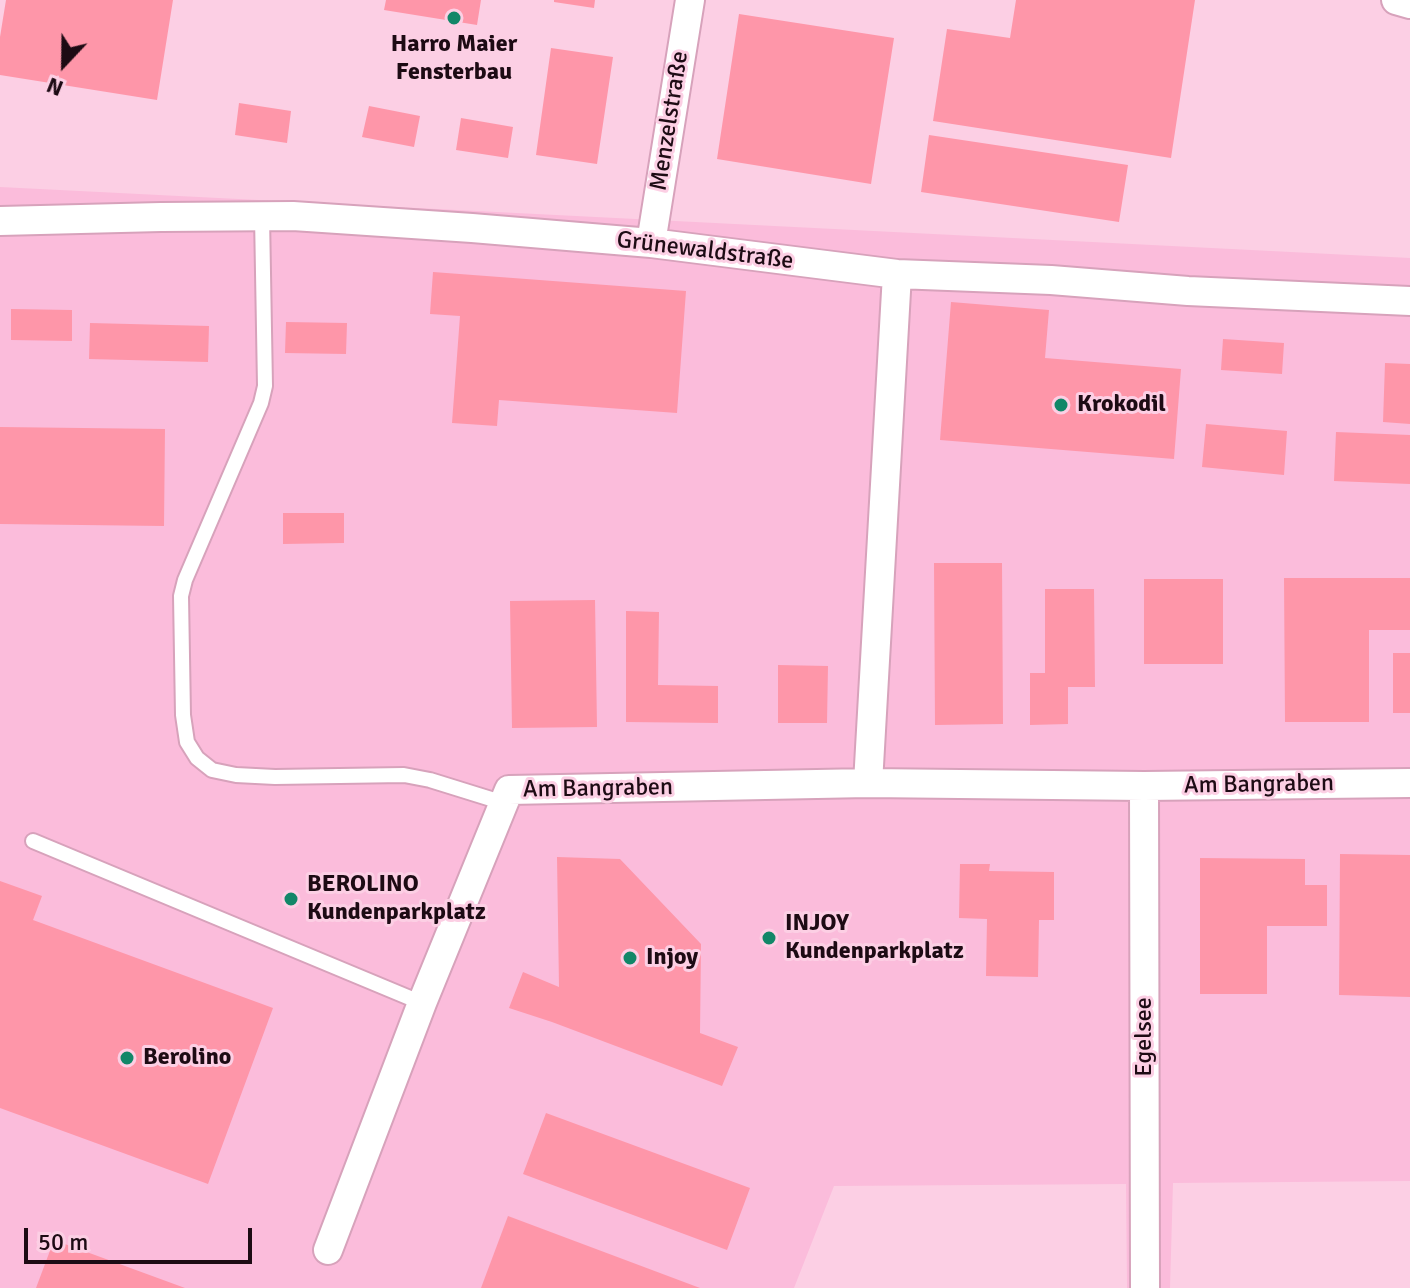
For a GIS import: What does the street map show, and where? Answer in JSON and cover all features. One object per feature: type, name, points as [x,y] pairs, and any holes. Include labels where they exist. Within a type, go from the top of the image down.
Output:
[{"type":"street","name":"Menzelstraße","points":[[651,243],[690,0]]},
{"type":"street","points":[[1396,0],[1410,4]]},
{"type":"street","name":"Grünewaldstraße","points":[[0,221],[308,217],[651,243],[897,274],[1410,301]]},
{"type":"street","points":[[868,783],[897,274]]},
{"type":"street","name":"Am Bangraben","points":[[328,1250],[422,1003],[509,790],[868,783],[1144,786],[1410,783]]},
{"type":"street","name":"Egelsee","points":[[1144,786],[1145,1288]]},
{"type":"lane","points":[[262,216],[265,386],[261,403],[185,580],[181,596],[183,715],[187,742],[197,758],[212,770],[236,775],[404,775],[504,803]]},
{"type":"lane","points":[[33,841],[422,1003]]},
{"type":"shaded area","points":[[0,187],[1410,258],[1410,1181],[1173,1183],[1170,1288],[1127,1288],[1126,1184],[834,1186],[794,1288],[0,1288]]},
{"type":"building","points":[[6,0],[173,0],[157,100],[0,75],[0,37]]},
{"type":"building","name":"Harro Maier Fensterbau","points":[[386,0],[481,0],[477,25],[384,10]]},
{"type":"building","points":[[554,0],[595,0],[594,8]]},
{"type":"building","points":[[1016,0],[1195,0],[1171,158],[933,121],[947,29],[1010,38]]},
{"type":"building","points":[[739,14],[894,38],[871,184],[717,159]]},
{"type":"building","points":[[551,48],[613,57],[597,164],[536,155]]},
{"type":"building","points":[[239,103],[291,111],[287,143],[235,135]]},
{"type":"building","points":[[369,106],[420,116],[414,147],[362,137]]},
{"type":"building","points":[[461,118],[513,127],[508,158],[456,150]]},
{"type":"building","points":[[929,135],[1128,165],[1119,222],[921,192]]},
{"type":"building","points":[[433,272],[686,291],[677,413],[499,400],[497,426],[452,423],[460,316],[430,314]]},
{"type":"building","name":"Krokodil","points":[[951,302],[1049,310],[1045,358],[1181,369],[1174,459],[940,440]]},
{"type":"building","points":[[11,309],[72,310],[72,341],[11,340]]},
{"type":"building","points":[[286,322],[347,323],[346,354],[285,353]]},
{"type":"building","points":[[90,323],[209,326],[208,362],[89,359]]},
{"type":"building","points":[[1223,339],[1284,343],[1282,374],[1221,370]]},
{"type":"building","points":[[1385,363],[1410,364],[1410,424],[1383,422]]},
{"type":"building","points":[[1206,424],[1287,431],[1284,475],[1202,467]]},
{"type":"building","points":[[0,427],[165,429],[164,526],[0,524]]},
{"type":"building","points":[[1336,432],[1410,435],[1410,484],[1334,481]]},
{"type":"building","points":[[283,513],[344,513],[344,543],[283,544]]},
{"type":"building","points":[[934,563],[1002,563],[1003,724],[935,725]]},
{"type":"building","points":[[1284,578],[1410,578],[1410,630],[1369,630],[1369,722],[1285,722]]},
{"type":"building","points":[[1144,579],[1223,579],[1223,664],[1144,664]]},
{"type":"building","points":[[1045,589],[1094,589],[1095,687],[1068,687],[1068,724],[1030,725],[1030,673],[1045,673]]},
{"type":"building","points":[[595,600],[597,727],[512,728],[510,601]]},
{"type":"building","points":[[626,611],[659,612],[658,685],[718,686],[718,723],[626,722]]},
{"type":"building","points":[[1393,653],[1410,653],[1410,713],[1393,713]]},
{"type":"building","points":[[778,665],[828,666],[827,723],[778,723]]},
{"type":"building","points":[[1340,854],[1410,855],[1410,997],[1339,995]]},
{"type":"building","name":"Injoy","points":[[557,857],[620,859],[701,944],[700,1033],[738,1047],[722,1086],[509,1008],[523,972],[559,987]]},
{"type":"building","points":[[1200,858],[1305,859],[1305,885],[1327,885],[1327,926],[1267,926],[1267,994],[1200,994]]},
{"type":"building","points":[[960,864],[990,864],[989,871],[1054,872],[1054,920],[1039,920],[1038,977],[986,976],[987,919],[959,918]]},
{"type":"building","name":"Berolino","points":[[0,881],[42,896],[33,920],[273,1008],[208,1184],[0,1108]]},
{"type":"building","points":[[546,1113],[750,1188],[727,1250],[523,1174]]},
{"type":"building","points":[[508,1216],[700,1288],[481,1288]]},
{"type":"building","points":[[54,1240],[185,1288],[36,1288]]},
{"type":"place","name":"Harro Maier Fensterbau","points":[[454,18]]},
{"type":"place","name":"Krokodil","points":[[1061,405]]},
{"type":"place","name":"BEROLINO Kundenparkplatz","points":[[291,899]]},
{"type":"place","name":"INJOY Kundenparkplatz","points":[[769,938]]},
{"type":"place","name":"Injoy","points":[[630,958]]},
{"type":"place","name":"Berolino","points":[[127,1058]]}]
